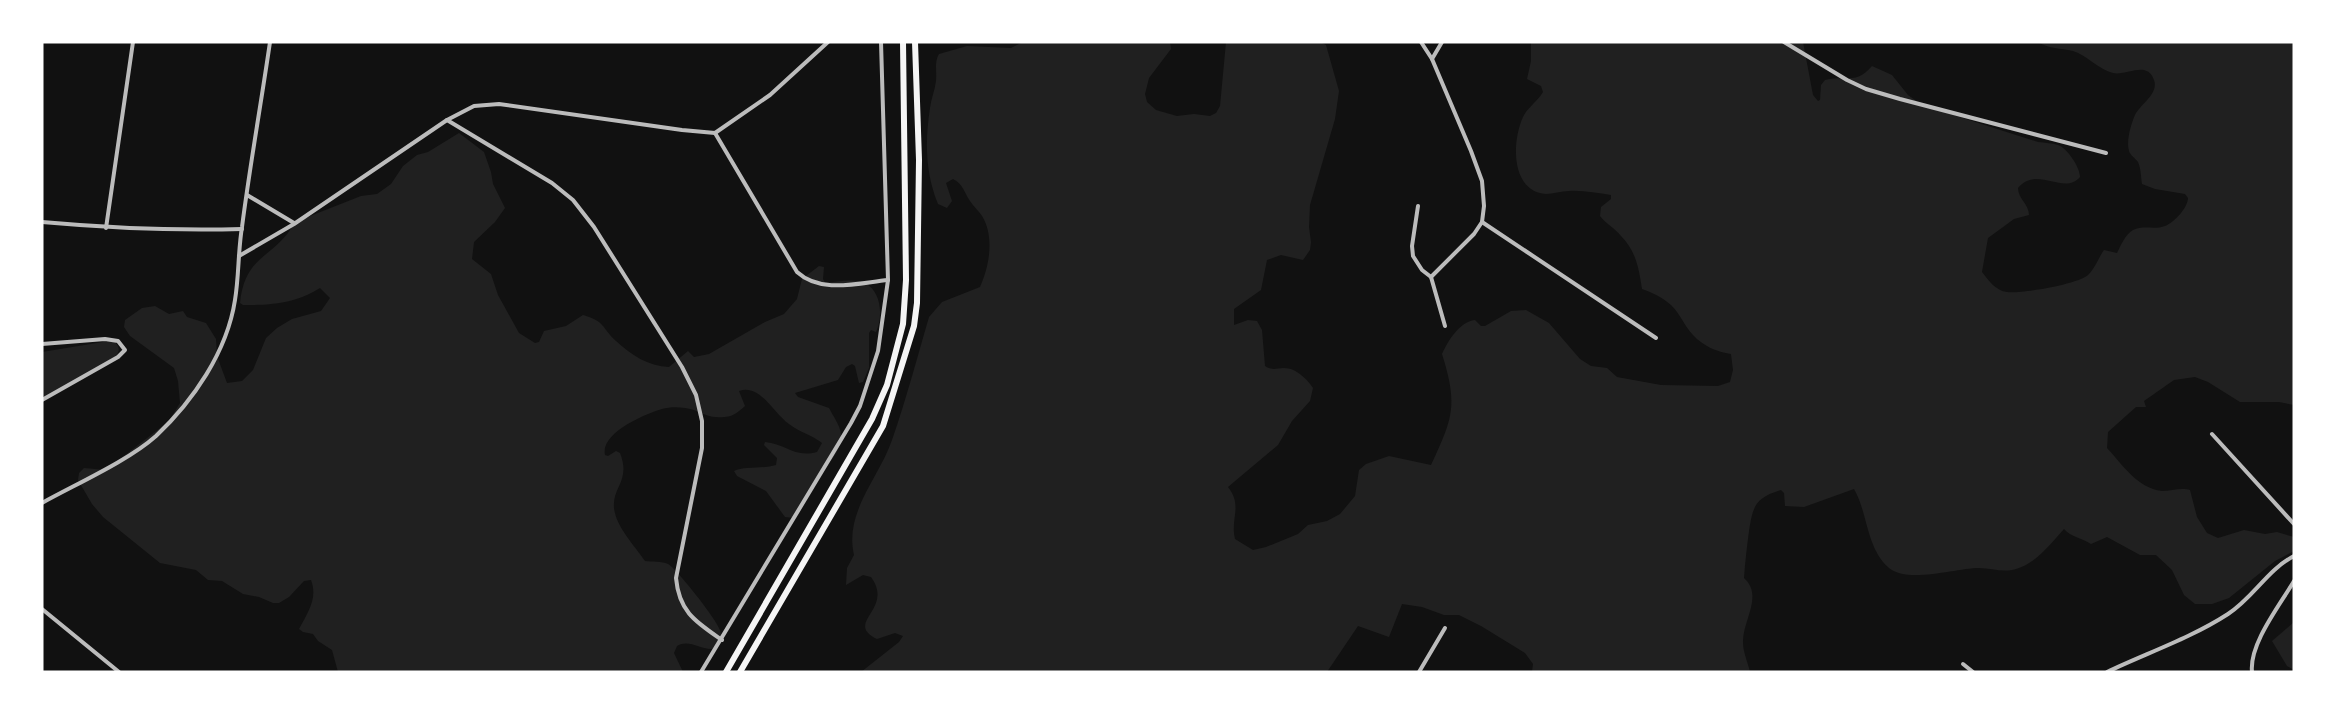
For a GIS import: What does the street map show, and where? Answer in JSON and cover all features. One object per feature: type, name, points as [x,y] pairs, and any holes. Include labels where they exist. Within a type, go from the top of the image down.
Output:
[{"type":"main road","points":[[726,672],[872,419],[887,384],[903,324],[906,280],[903,42]]},
{"type":"main road","points":[[740,672],[883,426],[914,326],[917,303],[919,160],[917,42]]},
{"type":"street","points":[[106,228],[133,42]]},
{"type":"street","points":[[42,503],[126,456],[153,438],[192,397],[226,332],[235,302],[242,229],[270,42]]},
{"type":"street","points":[[239,256],[294,224],[447,120],[474,106],[499,104],[715,133],[770,95],[828,42]]},
{"type":"street","points":[[701,672],[860,406],[878,351],[888,280],[881,42]]},
{"type":"street","points":[[1421,42],[1432,59],[1482,181],[1484,206],[1482,222],[1465,245],[1431,277]]},
{"type":"street","points":[[1432,59],[1442,42]]},
{"type":"street","points":[[1784,42],[1866,89],[2106,153]]},
{"type":"street","points":[[447,120],[552,183],[573,200],[594,227],[682,367],[696,395],[702,421],[702,448],[676,578],[677,594],[685,610],[696,622],[722,640]]},
{"type":"street","points":[[715,133],[797,272],[823,285],[888,280]]},
{"type":"street","points":[[247,195],[294,224]]},
{"type":"street","points":[[1418,206],[1412,246],[1413,256],[1422,270],[1431,277],[1445,326]]},
{"type":"street","points":[[42,222],[106,228],[181,231],[242,229]]},
{"type":"street","points":[[1482,222],[1656,338]]},
{"type":"street","points":[[42,344],[105,339],[118,341],[124,347],[122,354],[42,400]]},
{"type":"street","points":[[2212,434],[2294,524]]},
{"type":"street","points":[[2107,672],[2229,614],[2248,599],[2274,569],[2294,556]]},
{"type":"street","points":[[2252,672],[2251,664],[2257,644],[2294,581]]},
{"type":"street","points":[[42,609],[119,672]]},
{"type":"street","points":[[1419,672],[1445,628]]},
{"type":"street","points":[[1963,664],[1973,672]]},
{"type":"shaded area","points":[[1023,42],[1170,42],[1171,49],[1149,78],[1145,94],[1147,102],[1156,110],[1177,116],[1194,114],[1210,116],[1216,113],[1220,106],[1226,42],[1320,42],[1326,45],[1339,91],[1335,119],[1310,205],[1310,250],[1303,260],[1281,255],[1267,260],[1261,290],[1234,309],[1234,325],[1248,320],[1257,321],[1262,330],[1265,366],[1272,369],[1293,370],[1313,388],[1310,401],[1292,421],[1278,445],[1228,487],[1235,500],[1235,539],[1253,550],[1298,534],[1308,525],[1327,521],[1340,514],[1355,496],[1359,470],[1366,464],[1389,456],[1431,465],[1451,411],[1450,386],[1442,354],[1455,333],[1469,322],[1475,320],[1481,326],[1485,326],[1511,311],[1526,310],[1549,323],[1580,359],[1591,366],[1607,368],[1617,377],[1661,385],[1718,386],[1730,382],[1733,370],[1731,354],[1715,350],[1701,342],[1690,332],[1671,305],[1642,289],[1638,267],[1630,248],[1619,233],[1600,216],[1601,207],[1611,199],[1611,195],[1574,191],[1546,194],[1534,191],[1520,175],[1516,151],[1519,127],[1525,114],[1543,92],[1541,86],[1527,79],[1531,61],[1531,42],[1803,42],[1813,95],[1818,101],[1821,85],[1825,80],[1861,76],[1872,66],[1892,75],[1908,95],[1922,105],[2038,142],[2062,147],[2075,163],[2080,177],[2066,184],[2042,179],[2025,182],[2018,188],[2029,215],[2014,219],[1988,238],[1982,272],[1999,290],[2014,292],[2050,288],[2084,278],[2091,272],[2104,250],[2117,253],[2125,237],[2133,230],[2169,224],[2183,210],[2188,198],[2185,194],[2155,189],[2142,184],[2139,164],[2129,151],[2133,119],[2154,90],[2155,85],[2151,74],[2142,70],[2113,73],[2078,53],[2037,42],[2294,42],[2294,405],[2279,402],[2240,402],[2208,382],[2195,377],[2174,380],[2144,401],[2146,407],[2136,407],[2108,432],[2107,448],[2131,475],[2145,485],[2162,491],[2190,490],[2197,517],[2207,533],[2218,538],[2244,530],[2265,534],[2277,532],[2294,537],[2294,551],[2275,561],[2229,598],[2212,604],[2195,604],[2184,595],[2172,570],[2156,555],[2140,555],[2107,537],[2091,544],[2064,529],[2037,558],[2016,569],[1979,568],[1908,575],[1897,573],[1881,560],[1854,489],[1804,507],[1785,506],[1784,493],[1781,490],[1766,496],[1757,504],[1750,522],[1744,578],[1750,585],[1752,601],[1743,643],[1750,672],[1532,672],[1533,664],[1525,653],[1481,626],[1459,615],[1444,615],[1422,607],[1402,604],[1389,637],[1358,626],[1327,672],[861,672],[899,642],[903,636],[895,633],[877,639],[868,633],[865,627],[866,621],[877,598],[877,588],[871,577],[863,575],[846,585],[847,568],[854,555],[852,539],[858,510],[892,440],[929,317],[942,302],[980,287],[989,252],[986,224],[959,183],[953,179],[946,183],[952,201],[947,208],[938,204],[934,192],[928,168],[927,132],[936,81],[937,60],[939,54],[967,46],[1011,48]]},
{"type":"shaded area","points":[[459,133],[484,152],[493,184],[505,208],[495,222],[474,242],[472,259],[491,274],[498,295],[519,333],[535,343],[539,342],[544,331],[566,326],[583,315],[600,323],[616,341],[634,355],[647,362],[669,367],[688,351],[694,357],[709,354],[765,322],[784,314],[797,299],[802,279],[819,266],[824,267],[825,283],[856,281],[865,283],[871,287],[878,299],[880,319],[876,332],[871,330],[869,333],[869,368],[863,382],[859,383],[855,366],[852,364],[846,367],[838,380],[795,393],[798,397],[829,408],[838,424],[841,441],[835,455],[812,486],[794,518],[785,517],[766,491],[737,476],[734,471],[776,465],[777,458],[764,445],[765,442],[802,453],[817,452],[822,443],[789,424],[754,391],[739,391],[745,406],[729,416],[712,417],[689,409],[668,408],[635,420],[609,439],[605,447],[605,455],[608,456],[616,451],[620,453],[623,463],[622,477],[614,501],[615,515],[622,529],[645,561],[666,563],[673,568],[705,606],[720,630],[721,635],[717,648],[707,649],[692,644],[677,646],[674,653],[683,672],[338,672],[332,650],[318,641],[313,634],[299,629],[313,599],[311,580],[304,581],[289,597],[279,603],[273,603],[243,594],[222,581],[208,580],[196,570],[160,563],[103,517],[92,504],[78,480],[79,473],[84,468],[106,470],[169,421],[180,403],[174,368],[130,336],[124,327],[125,320],[142,308],[155,306],[169,314],[183,311],[187,317],[206,323],[216,339],[217,356],[227,383],[242,381],[253,370],[266,338],[292,319],[321,311],[330,298],[320,288],[283,302],[243,305],[240,303],[243,287],[254,265],[279,243],[295,222],[361,196],[377,194],[391,184],[403,166],[417,155],[428,152]]},
{"type":"shaded area","points":[[109,341],[115,342],[119,348],[115,357],[42,399],[42,352]]},
{"type":"shaded area","points":[[2294,622],[2294,670],[2287,666],[2272,641]]}]
